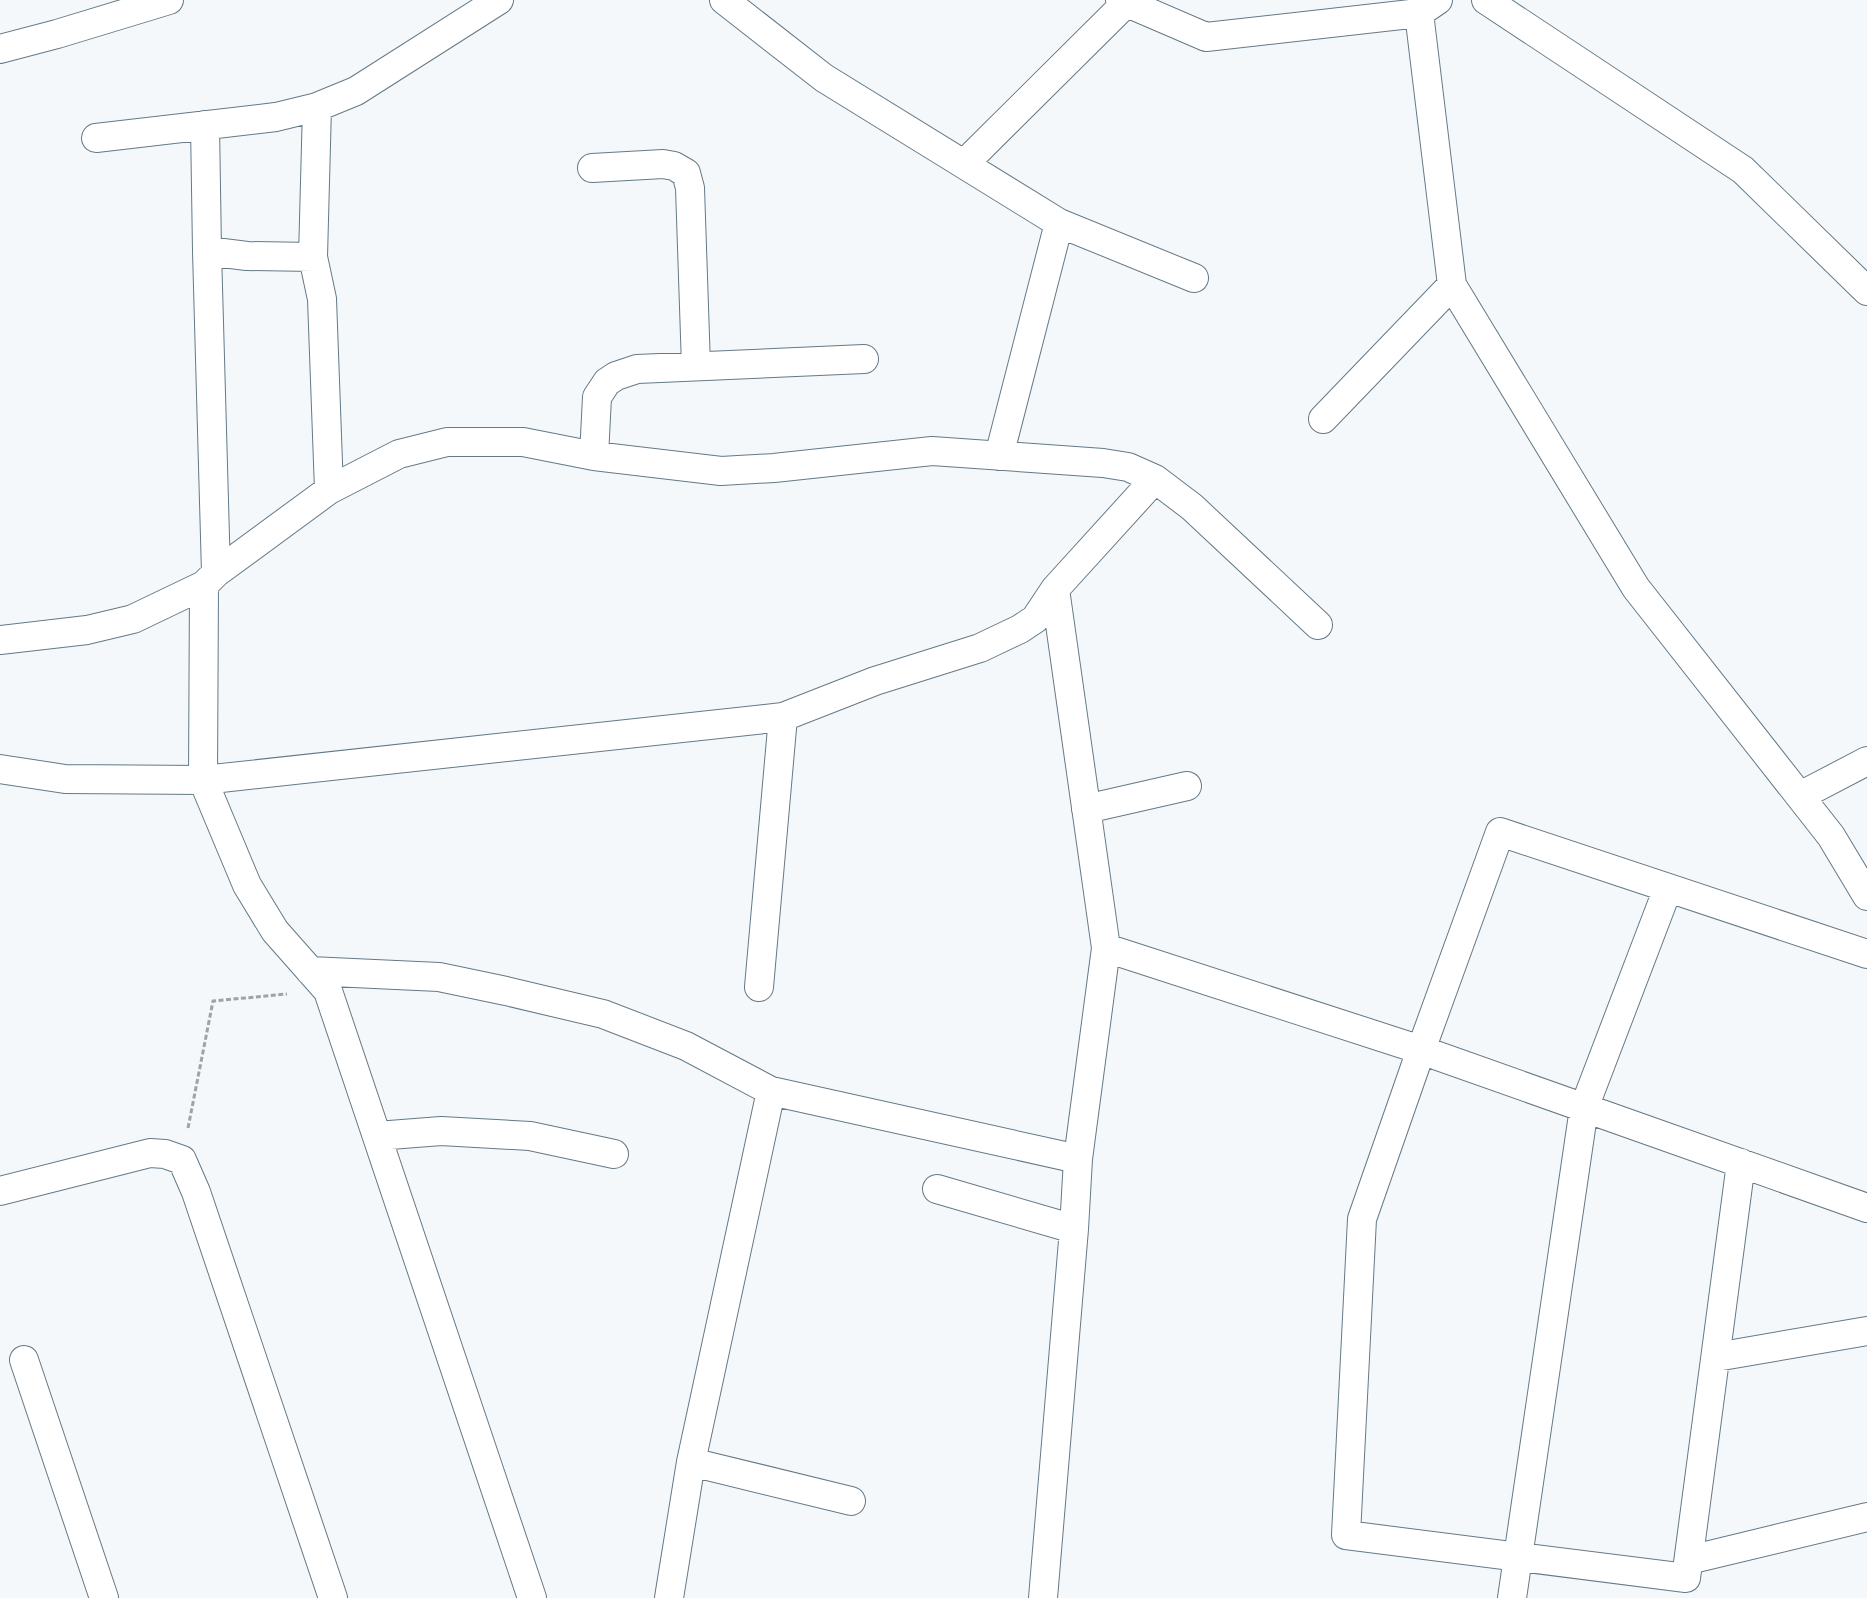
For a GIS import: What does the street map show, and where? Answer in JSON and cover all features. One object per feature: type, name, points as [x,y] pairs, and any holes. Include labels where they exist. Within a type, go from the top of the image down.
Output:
[{"type":"street","points":[[0,49],[169,0]]},
{"type":"street","points":[[724,0],[824,78],[1059,223],[1194,278]]},
{"type":"street","points":[[1486,0],[1743,170],[1867,291]]},
{"type":"street","points":[[964,164],[1123,1],[1206,37],[1425,5],[1452,285],[1636,588],[1831,836],[1867,896]]},
{"type":"street","points":[[96,138],[276,117],[317,107],[356,91],[488,3]]},
{"type":"street","points":[[317,107],[313,257],[322,299],[328,490]]},
{"type":"street","points":[[205,125],[210,579],[203,780],[247,885],[275,931],[328,991],[532,1598]]},
{"type":"street","points":[[592,168],[663,164],[674,166],[686,173],[690,188],[696,366]]},
{"type":"street","points":[[999,456],[1059,223]]},
{"type":"street","points":[[207,251],[247,256],[313,257]]},
{"type":"street","points":[[1323,419],[1452,285]]},
{"type":"street","points":[[594,456],[597,397],[607,382],[616,376],[637,369],[864,359]]},
{"type":"street","points":[[0,640],[87,630],[133,619],[210,579],[328,490],[399,454],[447,442],[486,441],[523,442],[594,456],[721,471],[774,468],[932,451],[1103,463],[1128,467],[1155,479],[1192,507],[1318,626]]},
{"type":"street","points":[[0,769],[65,779],[203,780],[783,718],[875,681],[980,648],[1020,629],[1035,619],[1055,589],[1155,479]]},
{"type":"street","points":[[1043,1598],[1074,1229],[1078,1159],[1106,948],[1055,589]]},
{"type":"street","points":[[759,987],[783,718]]},
{"type":"street","points":[[1800,796],[1867,761]]},
{"type":"street","points":[[1086,809],[1187,786]]},
{"type":"street","points":[[1741,1163],[1686,1578],[1346,1535],[1362,1219],[1500,832],[1867,954]]},
{"type":"street","points":[[1512,1598],[1584,1108],[1668,888]]},
{"type":"street","points":[[1106,948],[1421,1050],[1867,1208]]},
{"type":"street","points":[[310,971],[439,978],[506,991],[603,1014],[686,1046],[771,1091],[1078,1159]]},
{"type":"street","points":[[668,1598],[691,1462],[771,1091]]},
{"type":"street","points":[[376,1136],[441,1131],[530,1136],[614,1154]]},
{"type":"street","points":[[0,1191],[150,1152],[165,1154],[182,1160],[199,1201],[333,1598]]},
{"type":"street","points":[[937,1189],[1074,1229]]},
{"type":"street","points":[[1716,1357],[1867,1332]]},
{"type":"street","points":[[24,1360],[104,1598]]},
{"type":"street","points":[[691,1462],[850,1501]]},
{"type":"street","points":[[1689,1560],[1867,1517]]},
{"type":"path","points":[[182,1160],[213,1000],[328,991]]}]
